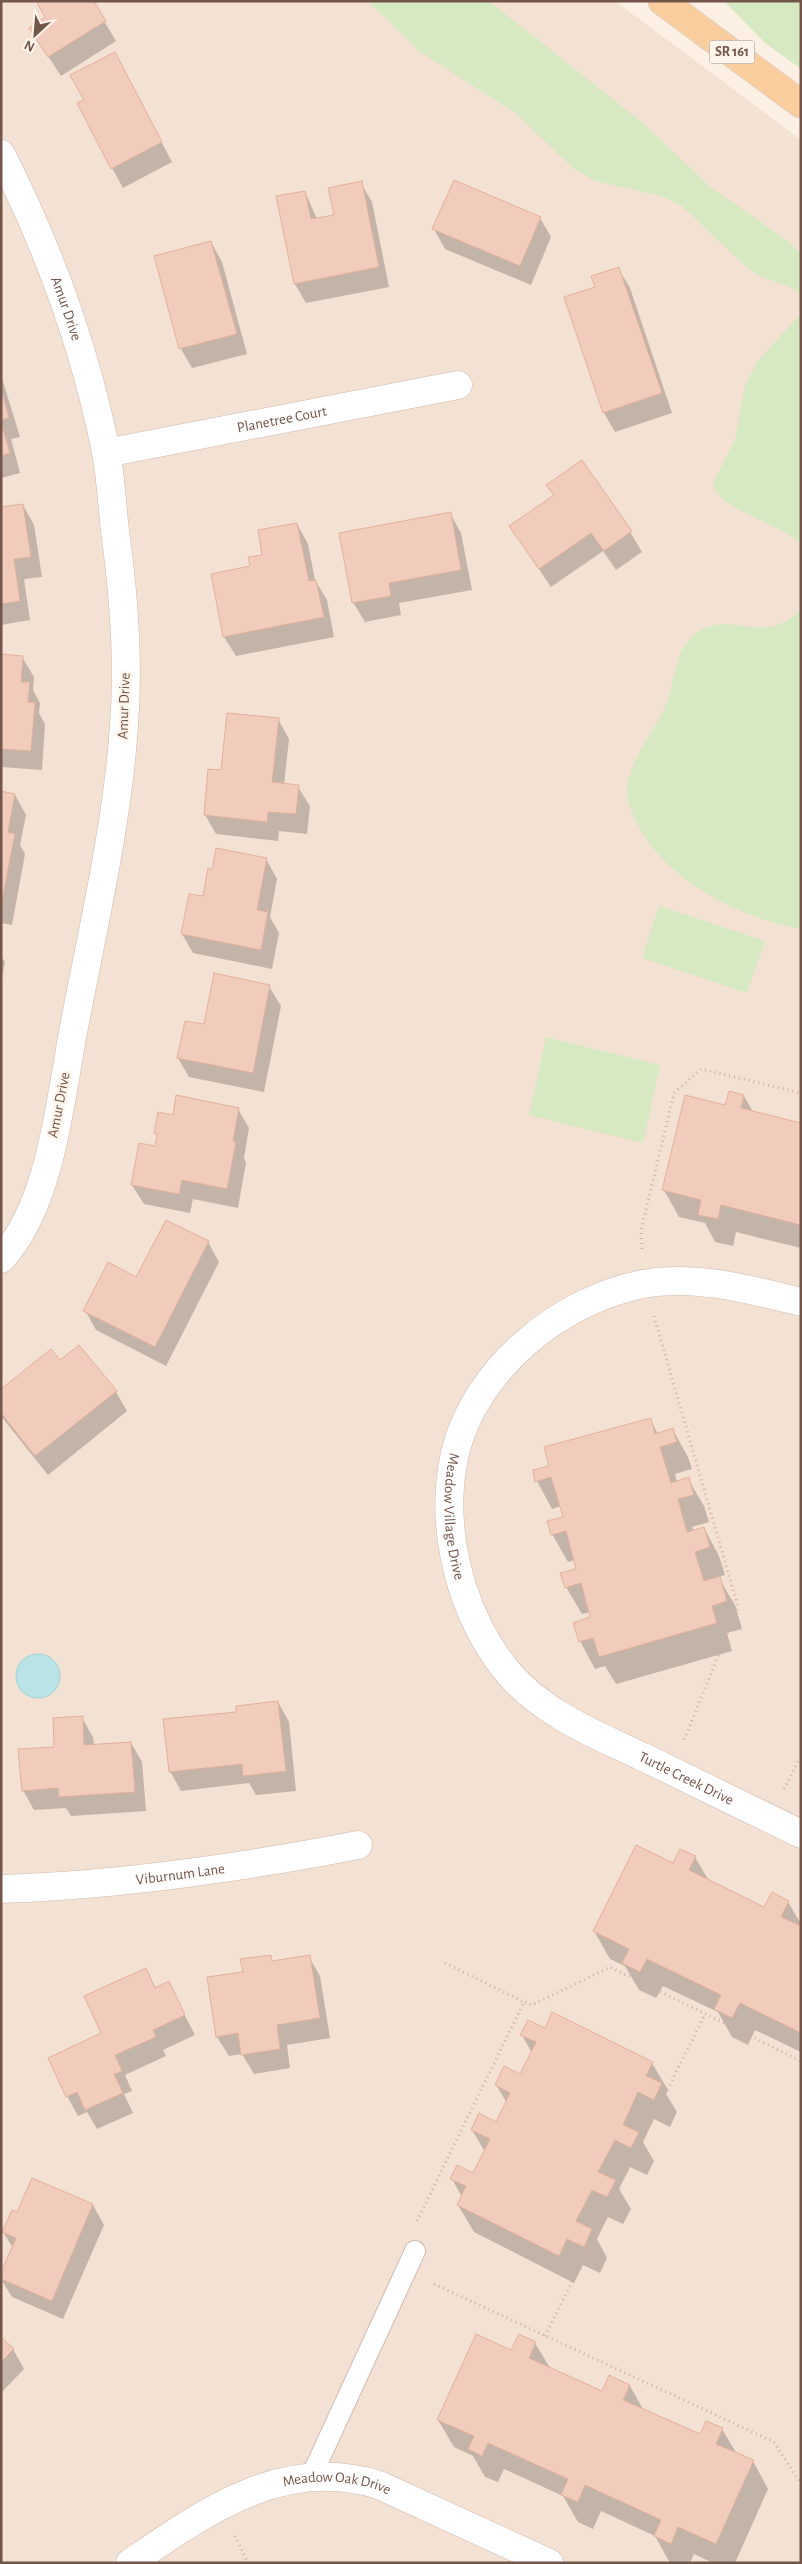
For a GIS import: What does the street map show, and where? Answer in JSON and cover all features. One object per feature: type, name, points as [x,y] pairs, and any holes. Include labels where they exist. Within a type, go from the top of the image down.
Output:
[{"type":"main road","name":"SR 161","points":[[662,1],[801,104]]},
{"type":"street","name":"Amur Drive","points":[[1,154],[39,232],[66,303],[106,453],[124,618],[125,718],[119,784],[72,1035],[41,1187],[33,1211],[22,1232],[1,1259]]},
{"type":"street","name":"Planetree Court","points":[[106,453],[458,385]]},
{"type":"street","name":"Meadow Village Drive","points":[[571,1722],[529,1693],[498,1659],[482,1636],[469,1607],[457,1568],[449,1506],[451,1476],[455,1452],[474,1405],[486,1387],[517,1352],[558,1318],[600,1296],[645,1284],[687,1282],[714,1284],[801,1302]]},
{"type":"street","name":"Turtle Creek Drive","points":[[571,1722],[801,1834]]},
{"type":"street","name":"Viburnum Lane","points":[[1,1889],[160,1878],[277,1861],[358,1845]]},
{"type":"street","name":"Meadow Oak Drive","points":[[130,2563],[195,2519],[231,2499],[277,2483],[343,2478],[379,2485],[549,2563]]},
{"type":"lane","points":[[310,2479],[415,2251]]},
{"type":"path","points":[[671,1771],[738,1607],[645,1284],[641,1231],[674,1093],[701,1069],[801,1093]]},
{"type":"path","points":[[445,1963],[532,2005],[610,1967],[801,2061]]},
{"type":"path","points":[[415,2251],[408,2238],[524,2002]]},
{"type":"path","points":[[545,2336],[705,2014]]},
{"type":"path","points":[[406,2271],[774,2442],[801,2484]]},
{"type":"shaded area","points":[[1,1],[615,1],[801,140],[801,2563],[1,2563]]},
{"type":"green space","points":[[368,1],[489,1],[644,124],[709,186],[785,239],[801,254],[801,297],[794,289],[758,275],[744,265],[682,206],[661,196],[595,181],[573,168],[515,113],[419,51]]},
{"type":"green space","points":[[724,1],[801,1],[801,69],[765,43]]},
{"type":"green space","points":[[801,313],[801,544],[780,529],[737,509],[725,501],[717,493],[713,483],[735,440],[744,389],[757,362]]},
{"type":"green space","points":[[801,609],[801,929],[752,916],[727,905],[680,875],[660,857],[644,836],[633,814],[627,792],[629,778],[637,757],[665,707],[681,653],[691,638],[704,628],[717,625],[773,626],[787,621]]},
{"type":"green space","points":[[659,906],[765,941],[747,993],[642,958]]},
{"type":"green space","points":[[546,1037],[660,1065],[643,1143],[529,1115]]},
{"type":"water","points":[[38,1654],[50,1658],[56,1664],[60,1676],[56,1688],[50,1694],[38,1698],[26,1694],[20,1688],[16,1676],[20,1664],[26,1658]]},
{"type":"building","points":[[36,1],[94,1],[106,21],[48,57],[29,28],[45,17]]},
{"type":"building","points":[[115,52],[162,142],[111,169],[77,103],[84,100],[70,75]]},
{"type":"building","points":[[454,180],[541,217],[520,266],[432,229]]},
{"type":"building","points":[[362,181],[379,267],[294,284],[276,196],[305,191],[311,219],[334,215],[328,188]]},
{"type":"building","points":[[211,241],[237,334],[179,349],[154,256]]},
{"type":"building","points":[[619,267],[662,393],[603,413],[564,297],[595,287],[591,276]]},
{"type":"building","points":[[1,389],[9,418],[1,420]]},
{"type":"building","points":[[1,422],[10,453],[1,456]]},
{"type":"building","points":[[582,460],[632,531],[604,551],[591,533],[539,569],[509,526],[554,495],[546,485]]},
{"type":"building","points":[[23,504],[31,557],[14,559],[20,601],[1,604],[1,507]]},
{"type":"building","points":[[451,512],[461,570],[389,583],[391,596],[352,603],[339,533]]},
{"type":"building","points":[[297,523],[309,581],[316,580],[324,617],[223,637],[211,574],[250,566],[248,557],[262,555],[258,530]]},
{"type":"building","points":[[1,654],[23,656],[21,682],[30,682],[28,702],[35,703],[31,751],[1,749]]},
{"type":"building","points":[[227,713],[279,718],[272,782],[299,785],[296,814],[268,812],[267,822],[204,815],[208,769],[221,770]]},
{"type":"building","points":[[1,791],[15,794],[8,832],[15,834],[1,906]]},
{"type":"building","points":[[216,848],[267,858],[257,910],[268,912],[261,950],[181,934],[189,894],[203,896],[208,868],[212,870]]},
{"type":"building","points":[[214,973],[270,985],[253,1073],[177,1058],[185,1021],[204,1024]]},
{"type":"building","points":[[729,1091],[744,1095],[741,1108],[801,1123],[801,1225],[721,1205],[718,1219],[698,1215],[701,1200],[662,1190],[685,1095],[725,1105]]},
{"type":"building","points":[[176,1095],[239,1108],[233,1141],[236,1142],[227,1189],[182,1180],[179,1194],[131,1185],[139,1143],[155,1146],[157,1134],[154,1133],[158,1112],[173,1115]]},
{"type":"building","points":[[166,1220],[209,1241],[155,1347],[83,1311],[108,1262],[136,1277]]},
{"type":"building","points":[[79,1345],[117,1391],[35,1456],[1,1413],[1,1389],[51,1349],[60,1360]]},
{"type":"building","points":[[651,1418],[655,1434],[673,1428],[677,1442],[660,1447],[671,1483],[689,1477],[694,1495],[678,1499],[687,1532],[704,1527],[710,1547],[695,1552],[704,1581],[720,1576],[727,1601],[712,1606],[717,1623],[599,1657],[593,1638],[579,1642],[573,1623],[590,1617],[581,1583],[565,1588],[560,1573],[576,1569],[566,1531],[551,1535],[547,1521],[563,1517],[551,1477],[535,1482],[533,1470],[549,1466],[544,1447]]},
{"type":"building","points":[[278,1701],[286,1771],[243,1776],[242,1764],[169,1772],[163,1719],[236,1712],[236,1706]]},
{"type":"building","points":[[83,1716],[84,1745],[131,1742],[135,1792],[59,1797],[58,1788],[22,1791],[18,1749],[54,1747],[53,1718]]},
{"type":"building","points":[[636,1845],[673,1863],[680,1849],[696,1856],[689,1870],[764,1907],[772,1892],[789,1901],[781,1917],[801,1926],[801,2033],[740,2003],[732,2018],[714,2009],[721,1995],[647,1959],[640,1972],[622,1963],[629,1949],[593,1931]]},
{"type":"building","points":[[271,1955],[272,1961],[310,1955],[320,2018],[277,2025],[280,2049],[241,2055],[238,2033],[216,2037],[207,1977],[243,1972],[240,1959]]},
{"type":"building","points":[[146,1968],[155,1988],[169,1981],[185,2015],[153,2030],[156,2037],[115,2055],[122,2071],[114,2074],[123,2093],[85,2110],[77,2092],[66,2097],[48,2058],[101,2033],[84,1996]]},
{"type":"building","points":[[552,2012],[653,2062],[646,2076],[662,2083],[654,2100],[638,2092],[623,2125],[639,2132],[631,2148],[615,2140],[598,2172],[616,2180],[607,2197],[592,2190],[576,2221],[592,2229],[584,2247],[567,2239],[559,2256],[457,2205],[466,2186],[450,2179],[457,2165],[473,2173],[490,2139],[471,2130],[479,2113],[496,2122],[510,2093],[495,2085],[504,2066],[520,2074],[536,2042],[520,2035],[528,2020],[545,2028]]},
{"type":"building","points":[[32,2178],[93,2204],[52,2301],[1,2279],[1,2272],[16,2238],[2,2232],[12,2210],[17,2212]]},
{"type":"building","points":[[476,2334],[511,2350],[519,2334],[536,2342],[529,2358],[602,2391],[609,2375],[630,2385],[623,2400],[700,2434],[706,2421],[723,2428],[716,2444],[754,2460],[716,2544],[678,2527],[671,2544],[654,2536],[661,2520],[585,2485],[578,2502],[561,2495],[568,2479],[488,2443],[482,2456],[468,2449],[474,2436],[437,2420]]},
{"type":"building","points":[[1,2337],[14,2349],[1,2362]]}]
